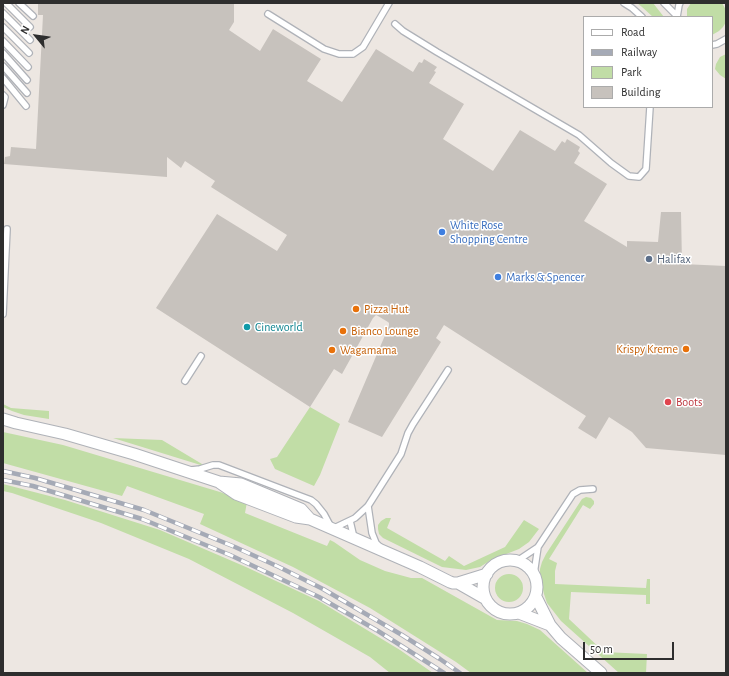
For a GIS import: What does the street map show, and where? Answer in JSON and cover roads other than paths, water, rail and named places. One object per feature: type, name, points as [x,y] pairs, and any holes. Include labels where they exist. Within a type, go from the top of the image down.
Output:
[{"type":"street","points":[[3,419],[86,440],[219,482],[241,484],[301,509],[310,519],[453,583],[458,583],[487,574]]},
{"type":"street","points":[[458,583],[486,600],[498,611],[506,614],[512,614],[519,613],[528,608],[536,597],[537,584],[534,574],[528,566],[517,561],[511,560],[496,564],[484,580],[486,600]]},
{"type":"street","points":[[536,597],[550,625],[561,638],[601,673]]},
{"type":"street","points":[[519,613],[550,625]]},
{"type":"lane","points":[[6,3],[30,27]]},
{"type":"lane","points":[[19,3],[33,16]]},
{"type":"lane","points":[[268,14],[324,49],[339,54],[353,54],[363,48],[389,3]]},
{"type":"lane","points":[[624,3],[641,16]]},
{"type":"lane","points":[[664,3],[677,16]]},
{"type":"lane","points":[[677,16],[680,3]]},
{"type":"lane","points":[[3,13],[30,40]]},
{"type":"lane","points":[[395,24],[403,31],[437,52],[579,135],[611,163],[629,176],[639,177],[646,169],[650,108]]},
{"type":"lane","points":[[3,27],[29,54]]},
{"type":"lane","points":[[713,45],[726,39]]},
{"type":"lane","points":[[3,41],[28,66]]},
{"type":"lane","points":[[3,53],[27,80]]},
{"type":"lane","points":[[3,66],[26,93]]},
{"type":"lane","points":[[3,78],[26,106]]},
{"type":"lane","points":[[3,95],[3,105]]},
{"type":"lane","points":[[3,314],[6,229]]},
{"type":"lane","points":[[185,381],[201,356]]},
{"type":"lane","points":[[185,472],[212,465],[219,465],[256,478],[311,500],[324,514],[332,529],[355,518],[368,506],[400,454],[413,424],[448,370]]},
{"type":"lane","points":[[517,561],[538,547],[573,494],[580,490],[593,488]]},
{"type":"lane","points":[[368,506],[372,532],[376,543],[384,551]]},
{"type":"lane","points":[[350,520],[354,538]]},
{"type":"lane","points":[[534,574],[538,547]]},
{"type":"railway","points":[[3,471],[35,478],[144,510],[235,547],[323,589],[402,635],[460,673]]},
{"type":"railway","points":[[3,480],[33,486],[142,519],[230,555],[319,597],[378,631],[444,673]]},
{"type":"place","name":"White Rose Shopping Centre","points":[[442,232]]},
{"type":"place","name":"Halifax","points":[[649,259]]},
{"type":"place","name":"Marks & Spencer","points":[[498,277]]},
{"type":"place","name":"Pizza Hut","points":[[356,309]]},
{"type":"place","name":"Cineworld","points":[[247,327]]},
{"type":"place","name":"Bianco Lounge","points":[[343,331]]},
{"type":"place","name":"Krispy Kreme","points":[[686,349]]},
{"type":"place","name":"Wagamama","points":[[332,350]]},
{"type":"place","name":"Boots","points":[[668,402]]}]
